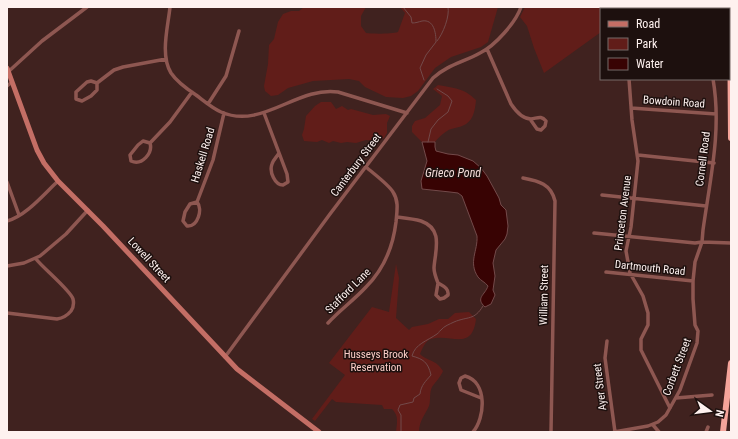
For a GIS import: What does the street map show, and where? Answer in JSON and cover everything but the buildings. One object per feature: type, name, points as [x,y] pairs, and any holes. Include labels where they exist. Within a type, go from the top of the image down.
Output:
[{"type":"highway","points":[[730,7],[731,138]]},
{"type":"highway","points":[[723,432],[731,363]]},
{"type":"main road","name":"Lowell Street","points":[[8,70],[40,156],[58,181],[88,210],[225,357],[243,373],[319,432]]},
{"type":"street","points":[[8,70],[42,41],[87,7]]},
{"type":"street","points":[[170,7],[166,59],[173,76],[208,104],[224,113],[245,117],[264,112],[312,93],[328,91],[338,92],[408,113]]},
{"type":"street","name":"Canterbury Street","points":[[225,357],[330,214],[434,78],[440,72],[452,65],[472,58],[487,49],[514,20],[521,7]]},
{"type":"street","points":[[208,104],[226,76],[238,31]]},
{"type":"street","points":[[487,49],[514,107],[519,114],[530,119],[537,129],[541,130],[545,126],[546,121],[542,117],[530,119]]},
{"type":"street","points":[[97,83],[114,70],[166,59]]},
{"type":"street","name":"Princeton Avenue","points":[[629,80],[631,108],[638,154],[638,168],[626,251],[629,268],[643,296],[648,313],[648,324],[641,339],[642,350],[670,408]]},
{"type":"street","name":"Cornell Road","points":[[702,242],[716,141],[716,114],[712,80]]},
{"type":"street","points":[[92,81],[97,83],[97,90],[91,96],[82,101],[76,98],[76,90],[87,82],[92,81]]},
{"type":"street","points":[[7,86],[12,82]]},
{"type":"street","points":[[150,142],[150,151],[144,159],[138,163],[132,161],[130,155],[133,150],[142,142],[150,142],[170,122],[192,92]]},
{"type":"street","name":"Bowdoin Road","points":[[631,108],[716,114]]},
{"type":"street","points":[[264,112],[279,153],[288,178],[288,182],[283,185],[276,182],[271,168],[279,153]]},
{"type":"street","name":"Haskell Road","points":[[197,202],[190,204],[185,212],[183,220],[186,226],[193,225],[197,220],[200,208],[197,202],[213,160],[224,113]]},
{"type":"street","points":[[638,154],[714,163]]},
{"type":"street","name":"Stafford Lane","points":[[328,323],[365,288],[379,272],[389,253],[397,217],[397,201],[393,191],[366,167]]},
{"type":"street","name":"William Street","points":[[523,178],[537,181],[545,185],[555,201],[551,432]]},
{"type":"street","points":[[7,221],[14,219],[33,205],[58,181]]},
{"type":"street","points":[[7,182],[20,215]]},
{"type":"street","points":[[602,195],[706,206]]},
{"type":"street","points":[[7,266],[36,259],[66,234],[88,210]]},
{"type":"street","points":[[397,217],[422,222],[429,226],[434,232],[437,244],[434,270],[438,283],[436,295],[440,298],[444,298],[447,296],[448,291],[438,283]]},
{"type":"street","points":[[594,233],[695,243],[731,243]]},
{"type":"street","name":"Corbett Street","points":[[653,425],[662,420],[676,398],[697,343],[698,331],[693,304],[693,281],[695,262],[702,242]]},
{"type":"street","points":[[7,313],[58,319],[65,317],[71,311],[73,303],[72,296],[43,268],[36,259]]},
{"type":"street","name":"Dartmouth Road","points":[[606,272],[693,281]]},
{"type":"street","name":"Ayer Street","points":[[607,341],[605,358],[615,432]]},
{"type":"street","points":[[473,432],[481,417],[482,409],[481,398],[480,388],[476,382],[467,377],[461,378],[459,383],[461,390],[481,398]]},
{"type":"street","points":[[676,398],[712,395]]},
{"type":"street","points":[[615,432],[653,425],[659,432]]},
{"type":"street","points":[[706,432],[708,427]]},
{"type":"green space","points":[[304,7],[366,7],[361,16],[361,26],[366,33],[377,34],[398,32],[405,13],[400,7],[498,7],[488,42],[481,47],[451,57],[435,68],[418,91],[411,96],[403,98],[386,97],[365,87],[359,81],[349,79],[313,81],[288,88],[278,95],[271,96],[265,91],[264,86],[268,64],[269,45],[274,39],[278,22],[283,14],[291,11],[299,11]]},
{"type":"green space","points":[[525,7],[700,7],[600,8],[600,33],[544,73],[527,26],[520,17]]},
{"type":"green space","points":[[438,85],[458,89],[472,96],[476,100],[474,112],[469,122],[460,127],[449,130],[435,142],[422,142],[412,132],[412,126],[415,121],[425,118],[440,105],[442,96],[433,89]]},
{"type":"green space","points":[[321,102],[331,102],[336,109],[342,106],[348,110],[351,109],[373,115],[386,114],[390,116],[387,123],[387,133],[384,138],[376,141],[366,140],[356,143],[341,143],[333,141],[329,143],[322,140],[317,142],[304,141],[302,135],[306,116]]},
{"type":"green space","name":"Husseys Brook Reservation","points":[[396,264],[399,278],[396,318],[409,330],[412,327],[428,324],[439,319],[448,319],[455,313],[469,312],[476,319],[474,329],[470,335],[465,338],[431,339],[427,341],[423,347],[420,354],[438,364],[443,371],[431,389],[429,406],[421,421],[419,432],[396,432],[396,414],[392,409],[384,409],[382,405],[336,402],[332,399],[315,421],[312,419],[345,375],[329,363],[372,307],[389,312]]},
{"type":"water","name":"Grieco Pond","points":[[422,142],[435,142],[436,151],[458,155],[473,161],[487,176],[499,198],[501,205],[506,210],[508,226],[507,234],[496,250],[493,263],[495,276],[493,290],[495,295],[491,304],[485,307],[482,304],[481,299],[488,286],[478,277],[475,272],[474,261],[477,236],[462,196],[458,193],[422,189],[421,181],[427,161]]},
{"type":"waterway","points":[[403,7],[411,17],[412,23],[426,21],[434,27],[436,42],[426,55],[420,68],[424,80]]},
{"type":"waterway","points":[[437,41],[446,25],[448,7]]},
{"type":"waterway","points":[[428,142],[431,129],[438,120],[448,112],[452,101],[448,96],[437,89]]},
{"type":"waterway","points":[[401,432],[401,415],[398,410],[400,405],[413,402],[414,398],[420,394],[423,386],[431,375],[427,364],[419,358],[412,356],[416,348],[437,334],[445,326],[474,316],[483,306]]}]
